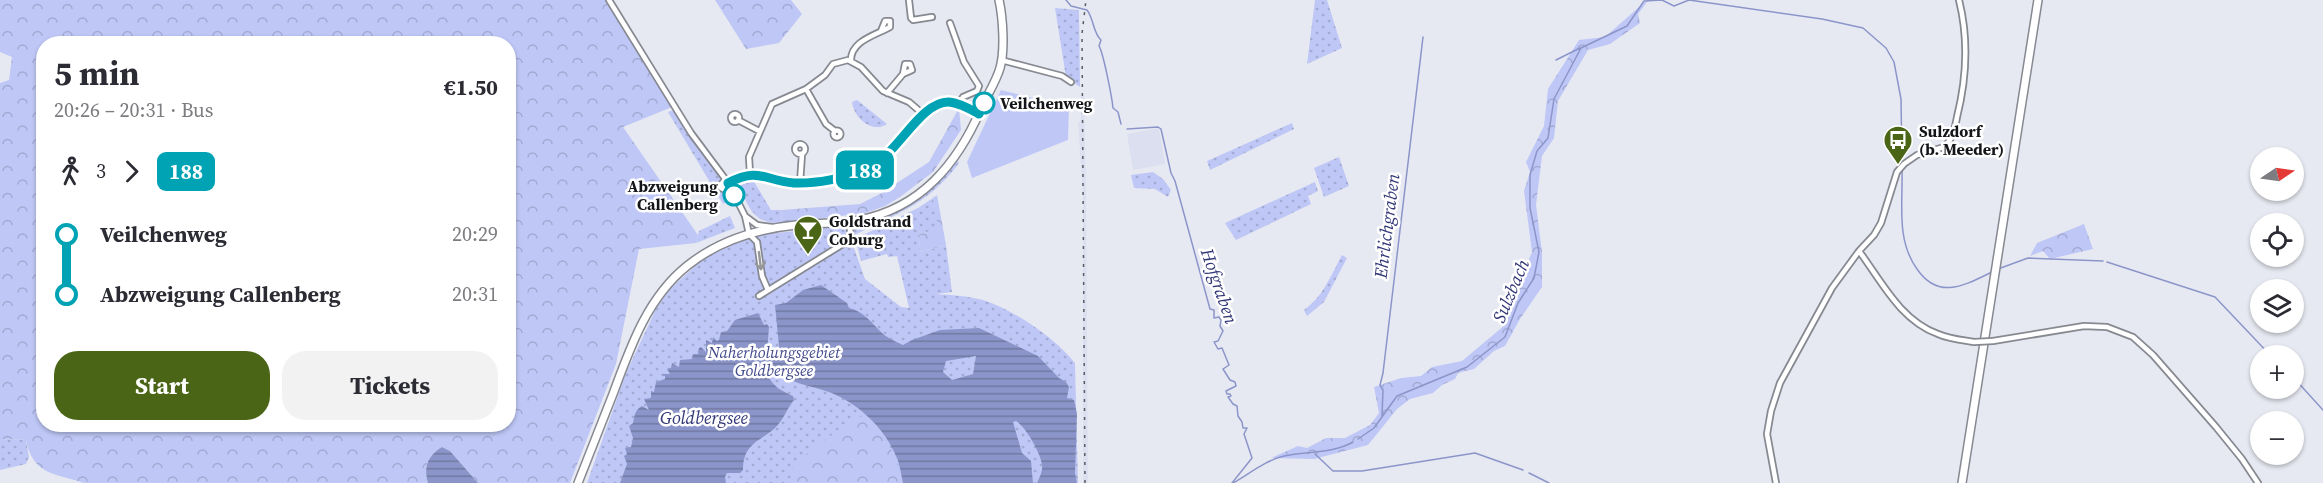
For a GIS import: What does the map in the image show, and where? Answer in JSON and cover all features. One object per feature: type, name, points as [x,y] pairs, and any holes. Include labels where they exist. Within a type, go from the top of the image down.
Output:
[{"type":"street","points":[[609,0],[691,133],[728,184],[757,242],[762,276],[768,290]]},
{"type":"street","points":[[909,0],[913,20],[932,17]]},
{"type":"street","points":[[578,483],[626,358],[652,305],[686,266],[712,249],[753,233],[781,227],[870,218],[915,198],[942,175],[961,149],[996,78],[1001,60],[999,0]]},
{"type":"street","points":[[1776,483],[1767,434],[1775,396],[1784,377],[1832,288],[1859,251],[1874,235],[1892,183],[1900,169],[1917,155],[1944,147],[1951,139],[1962,98],[1967,57],[1965,28],[1959,0]]},
{"type":"street","points":[[1962,483],[2038,0]]},
{"type":"street","points":[[950,23],[964,62],[979,86],[977,91],[963,98],[958,104]]},
{"type":"street","points":[[851,61],[851,55],[857,45],[881,31]]},
{"type":"street","points":[[750,174],[748,160],[772,104],[806,89],[825,75],[833,64],[842,60],[851,61],[861,67],[876,85],[887,93],[909,102],[923,114]]},
{"type":"street","points":[[1001,60],[1062,76],[1071,82]]},
{"type":"street","points":[[887,93],[903,74]]},
{"type":"street","points":[[806,89],[826,124],[835,131]]},
{"type":"street","points":[[728,184],[750,174],[800,183],[840,177],[868,169],[891,152],[923,114],[935,105],[950,102],[979,114]]},
{"type":"street","points":[[738,120],[759,131]]},
{"type":"street","points":[[800,183],[802,154]]},
{"type":"street","points":[[745,216],[761,226],[781,227]]},
{"type":"street","points":[[750,221],[753,233]]},
{"type":"street","points":[[759,296],[851,239],[849,221]]},
{"type":"street","points":[[1859,251],[1891,297],[1914,322],[1938,334],[1974,342],[1993,341],[2084,326],[2107,327],[2133,338],[2153,355],[2216,428],[2242,459],[2258,483]]},
{"type":"shaded area","points":[[1081,95],[1084,96],[1086,194],[1088,483],[1083,483],[1083,195],[1078,123],[1081,120]]},
{"type":"shaded area","points":[[1159,128],[1165,164],[1133,170],[1127,134]]},
{"type":"green space","points":[[0,0],[606,0],[672,107],[623,127],[698,235],[696,243],[639,249],[616,364],[570,483],[478,483],[450,451],[442,447],[433,454],[428,462],[426,472],[428,483],[84,483],[46,471],[34,460],[26,440],[0,439],[0,83],[9,80],[12,57],[0,52]]},
{"type":"green space","points":[[715,0],[791,0],[802,14],[779,43],[746,49]]},
{"type":"green space","points":[[1315,0],[1327,0],[1342,48],[1307,64]]},
{"type":"green space","points":[[1647,0],[1656,0],[1647,2],[1638,14],[1640,23],[1610,44],[1588,50],[1558,101],[1554,138],[1542,156],[1536,205],[1542,252],[1542,287],[1505,346],[1494,351],[1474,369],[1458,373],[1455,379],[1442,385],[1433,393],[1410,399],[1397,409],[1368,445],[1314,459],[1271,458],[1298,446],[1307,448],[1326,438],[1345,438],[1370,425],[1379,413],[1374,387],[1401,378],[1421,376],[1432,367],[1462,361],[1505,325],[1509,311],[1504,300],[1520,281],[1532,252],[1524,191],[1530,172],[1526,162],[1544,126],[1548,89],[1579,40],[1605,37]]},
{"type":"green space","points":[[1055,8],[1079,10],[1080,87],[1066,77]]},
{"type":"green space","points":[[1001,90],[1069,107],[1068,140],[972,178],[967,162]]},
{"type":"green space","points":[[857,100],[887,124],[875,127],[860,119],[852,102]]},
{"type":"green space","points":[[959,108],[961,130],[933,172],[900,197],[866,213],[782,223],[781,210],[860,204],[880,194],[929,162]]},
{"type":"green space","points":[[674,110],[722,178],[718,185],[722,192],[731,195],[732,198],[723,204],[668,112]]},
{"type":"green space","points":[[1292,123],[1294,129],[1210,170],[1207,161]]},
{"type":"green space","points":[[1339,157],[1349,186],[1324,197],[1314,168]]},
{"type":"green space","points":[[958,161],[959,163],[936,189],[911,207],[853,236],[851,228],[853,224],[908,206],[929,192]]},
{"type":"green space","points":[[1153,172],[1163,179],[1171,190],[1168,197],[1155,189],[1134,188],[1131,175]]},
{"type":"green space","points":[[745,178],[753,180],[771,210],[781,210],[782,223],[764,221],[753,212],[738,183]]},
{"type":"green space","points":[[1315,182],[1318,191],[1308,196],[1311,204],[1236,240],[1225,223]]},
{"type":"green space","points":[[937,195],[946,245],[921,252],[918,235],[938,228],[933,198]]},
{"type":"green space","name":"Naherholungsgebiet Goldbergsee","points":[[933,198],[939,228],[918,235],[921,252],[946,245],[952,292],[936,294],[983,300],[1008,310],[1045,334],[1075,363],[1078,483],[587,483],[626,373],[656,309],[670,289],[703,259],[749,236],[842,226],[847,228],[865,279],[901,307],[909,308],[897,256],[888,257],[887,254],[861,261],[855,239],[918,208]]},
{"type":"green space","points":[[730,216],[735,228],[696,243],[699,231]]},
{"type":"green space","points":[[2084,224],[2093,249],[2050,259],[2043,251],[2030,256],[2037,243]]},
{"type":"green space","points":[[1342,255],[1347,258],[1324,302],[1307,316],[1304,310],[1321,292]]},
{"type":"green space","points":[[866,414],[889,446],[897,462],[903,483],[790,483],[793,464],[845,425]]},
{"type":"green space","points":[[0,439],[26,440],[29,457],[26,464],[0,470]]},
{"type":"water","name":"Goldbergsee","points":[[821,285],[847,303],[849,308],[863,315],[885,336],[903,345],[940,330],[979,328],[1038,356],[1059,378],[1066,382],[1069,387],[1067,398],[1074,400],[1077,414],[1075,473],[1077,483],[1037,483],[1042,470],[1041,460],[1028,435],[1016,421],[1013,422],[1022,453],[1031,461],[1033,483],[903,483],[891,445],[868,416],[837,395],[790,380],[771,369],[768,375],[772,383],[793,396],[794,400],[778,425],[749,449],[740,473],[727,473],[726,483],[620,483],[627,464],[624,456],[627,454],[625,448],[631,447],[633,438],[629,426],[633,423],[635,413],[639,408],[642,406],[649,410],[644,399],[651,398],[651,391],[654,392],[656,382],[665,379],[665,376],[661,375],[670,374],[667,369],[671,368],[672,363],[679,367],[680,360],[692,359],[693,354],[698,354],[701,347],[706,352],[706,340],[712,343],[713,337],[719,340],[721,332],[727,331],[735,320],[758,313],[764,325],[767,324],[769,327],[767,353],[771,357],[780,356],[775,305],[786,303],[803,290]],"holes":[[[976,356],[973,374],[952,380],[943,372],[946,361]]]},
{"type":"water","points":[[442,447],[450,451],[478,483],[428,483],[426,472],[428,462],[433,454]]},
{"type":"waterway","name":"Hofgraben","points":[[1066,0],[1071,6],[1087,10],[1096,34],[1101,40],[1099,46],[1113,108],[1118,112],[1121,124]]},
{"type":"waterway","name":"Sulzbach","points":[[1358,439],[1374,428],[1397,396],[1467,367],[1505,337],[1518,303],[1534,278],[1539,252],[1530,208],[1530,175],[1537,151],[1548,138],[1554,99],[1581,48],[1627,26],[1644,1],[1662,0],[1674,6],[1689,0]]},
{"type":"waterway","points":[[1689,0],[1822,19],[1863,28],[1886,48],[1894,62],[1901,99],[1902,163]]},
{"type":"waterway","name":"Ehrlichgraben","points":[[1382,416],[1383,390],[1380,385],[1423,37]]},
{"type":"waterway","name":"Sulzbach","points":[[1556,60],[1580,48]]},
{"type":"waterway","name":"Hofgraben","points":[[1127,129],[1158,127],[1161,129],[1171,173],[1210,309],[1214,310],[1214,318],[1219,317],[1221,320],[1220,326],[1223,331],[1218,341],[1214,342],[1218,349],[1222,348],[1229,365],[1223,369],[1230,380],[1235,382],[1236,386],[1226,391],[1230,394],[1231,396],[1228,397],[1233,404],[1237,406],[1243,428],[1247,428],[1244,434],[1252,458],[1232,483]]},
{"type":"waterway","points":[[1902,170],[1903,234],[1910,258],[1925,279],[1934,285],[1953,287],[1994,271]]},
{"type":"waterway","points":[[1998,269],[2028,258],[2103,261]]},
{"type":"waterway","points":[[2107,262],[2215,297],[2261,345]]},
{"type":"waterway","points":[[2304,389],[2323,410]]},
{"type":"waterway","name":"Sulzbach","points":[[1233,483],[1277,458],[1336,449],[1353,442]]},
{"type":"waterway","points":[[1315,454],[1333,471],[1362,471],[1475,453],[1523,470]]},
{"type":"waterway","points":[[1529,473],[1549,483]]},
{"type":"railway","points":[[1085,483],[1082,34],[1086,0]]},
{"type":"bus line","name":"188","points":[[734,195],[728,183],[750,174],[800,183],[840,177],[868,169],[891,152],[929,108],[950,102],[979,114],[984,103]]},
{"type":"place","name":"Veilchenweg","points":[[984,103]]},
{"type":"place","name":"Sulzdorf (b. Meeder)","points":[[1898,166]]},
{"type":"place","name":"Abzweigung Callenberg","points":[[734,195]]},
{"type":"place","name":"Goldstrand Coburg","points":[[808,256]]}]
